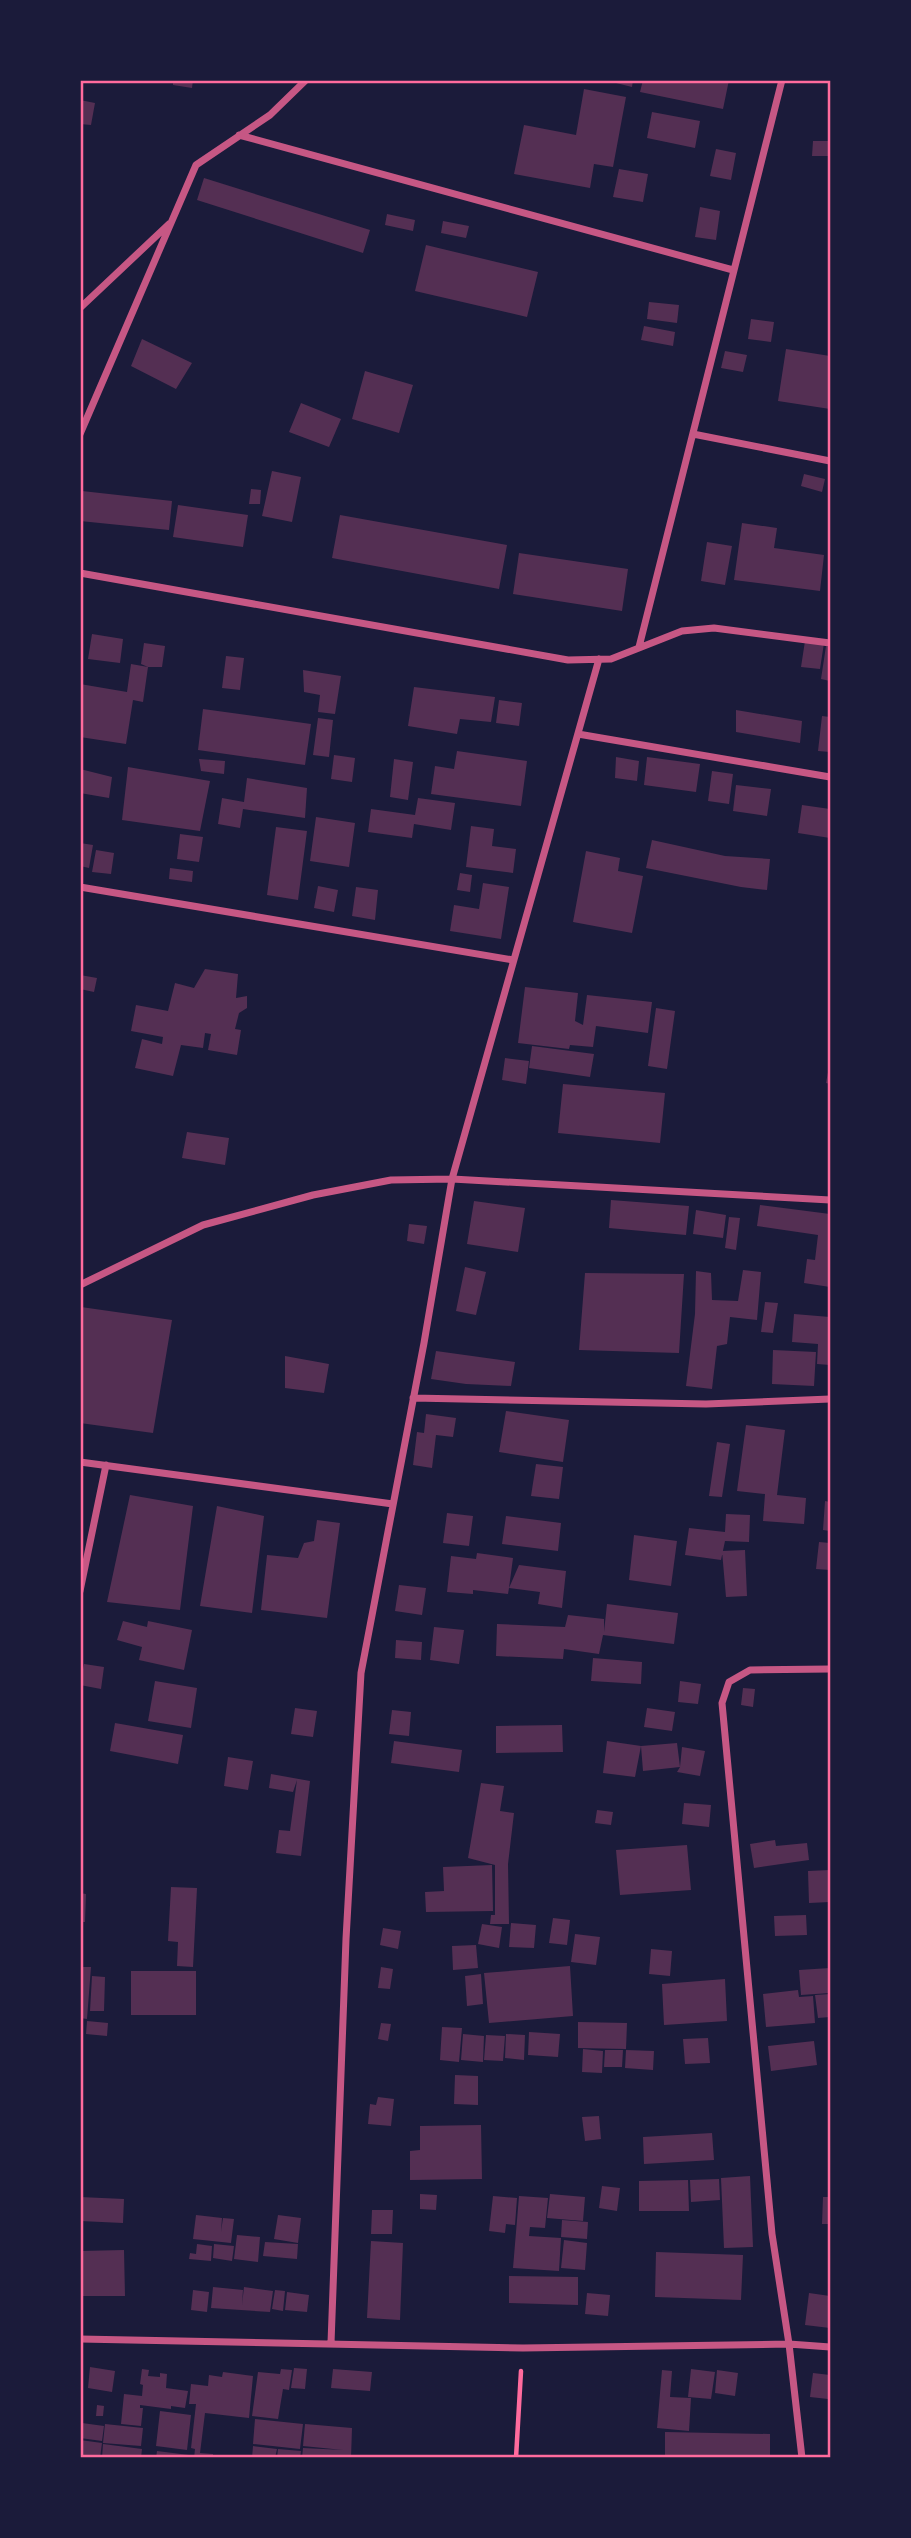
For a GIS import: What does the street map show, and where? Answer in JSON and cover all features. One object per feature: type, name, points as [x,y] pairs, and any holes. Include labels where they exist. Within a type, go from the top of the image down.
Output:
[{"type":"street","points":[[80,435],[196,164],[270,115],[306,80]]},
{"type":"street","points":[[639,647],[782,80]]},
{"type":"street","points":[[239,135],[733,270]]},
{"type":"street","points":[[80,308],[172,221]]},
{"type":"street","points":[[692,434],[831,461]]},
{"type":"street","points":[[80,573],[568,660],[611,659],[682,631],[714,628],[831,643]]},
{"type":"street","points":[[331,2343],[346,1940],[361,1673],[452,1179],[599,659]]},
{"type":"street","points":[[578,734],[831,777]]},
{"type":"street","points":[[80,887],[513,960]]},
{"type":"street","points":[[80,1285],[203,1225],[313,1195],[391,1180],[452,1179],[831,1200]]},
{"type":"street","points":[[413,1398],[706,1404],[831,1399]]},
{"type":"street","points":[[80,1462],[393,1504]]},
{"type":"street","points":[[80,1591],[106,1465]]},
{"type":"street","points":[[802,2458],[789,2344],[772,2234],[722,1703],[729,1682],[750,1670],[831,1669]]},
{"type":"street","points":[[80,2339],[523,2348],[789,2344],[831,2347]]},
{"type":"path","points":[[516,2458],[523,2348]]},
{"type":"building","points":[[173,80],[193,80],[192,88],[173,85]]},
{"type":"building","points":[[604,80],[633,80],[632,87]]},
{"type":"building","points":[[643,80],[729,80],[723,109],[640,92]]},
{"type":"building","points":[[584,89],[626,97],[613,167],[594,164],[590,188],[514,174],[524,125],[576,135]]},
{"type":"building","points":[[80,100],[95,103],[91,125],[80,124]]},
{"type":"building","points":[[652,112],[700,121],[695,148],[647,138]]},
{"type":"building","points":[[813,141],[830,141],[830,156],[812,156]]},
{"type":"building","points":[[716,149],[736,153],[731,180],[710,176]]},
{"type":"building","points":[[619,169],[648,174],[643,202],[613,197]]},
{"type":"building","points":[[204,178],[370,230],[363,253],[197,200]]},
{"type":"building","points":[[700,207],[720,211],[716,240],[695,237]]},
{"type":"building","points":[[387,214],[415,220],[413,231],[385,225]]},
{"type":"building","points":[[443,221],[469,226],[466,238],[441,233]]},
{"type":"building","points":[[426,245],[538,272],[527,317],[415,291]]},
{"type":"building","points":[[649,302],[679,305],[677,323],[647,319]]},
{"type":"building","points":[[751,319],[774,322],[771,342],[748,339]]},
{"type":"building","points":[[644,326],[675,332],[673,346],[641,340]]},
{"type":"building","points":[[142,339],[192,363],[176,389],[131,366]]},
{"type":"building","points":[[786,349],[830,356],[830,409],[778,401]]},
{"type":"building","points":[[725,351],[747,355],[743,372],[721,368]]},
{"type":"building","points":[[365,371],[413,385],[399,433],[352,419]]},
{"type":"building","points":[[301,403],[341,419],[329,447],[289,432]]},
{"type":"building","points":[[272,471],[301,477],[292,522],[262,516]]},
{"type":"building","points":[[804,474],[825,479],[822,492],[801,486]]},
{"type":"building","points":[[251,489],[261,490],[260,504],[249,504]]},
{"type":"building","points":[[82,491],[172,501],[169,530],[80,521]]},
{"type":"building","points":[[178,505],[248,515],[243,547],[173,537]]},
{"type":"building","points":[[340,515],[507,545],[499,589],[332,558]]},
{"type":"building","points":[[742,523],[777,528],[774,548],[824,555],[820,591],[734,580]]},
{"type":"building","points":[[707,542],[732,546],[725,585],[701,581]]},
{"type":"building","points":[[519,553],[628,569],[622,611],[513,594]]},
{"type":"building","points":[[92,634],[123,639],[120,663],[88,659]]},
{"type":"building","points":[[805,641],[824,643],[820,669],[801,667]]},
{"type":"building","points":[[144,643],[165,646],[162,667],[141,664]]},
{"type":"building","points":[[826,646],[830,647],[830,681],[821,679]]},
{"type":"building","points":[[226,656],[244,658],[240,690],[222,688]]},
{"type":"building","points":[[131,664],[148,667],[143,702],[133,700],[126,744],[80,737],[80,684],[127,692]]},
{"type":"building","points":[[303,670],[341,676],[335,714],[318,712],[320,695],[304,692]]},
{"type":"building","points":[[414,687],[495,697],[491,722],[460,719],[457,734],[408,726]]},
{"type":"building","points":[[499,700],[522,703],[519,726],[496,723]]},
{"type":"building","points":[[203,709],[311,724],[305,765],[198,750]]},
{"type":"building","points":[[736,710],[802,721],[800,743],[736,732]]},
{"type":"building","points":[[822,716],[830,717],[830,752],[818,751]]},
{"type":"building","points":[[318,718],[333,720],[329,757],[313,755]]},
{"type":"building","points":[[457,751],[527,761],[521,806],[431,794],[435,766],[454,769]]},
{"type":"building","points":[[334,755],[355,758],[352,782],[331,779]]},
{"type":"building","points":[[616,757],[639,761],[637,781],[615,778]]},
{"type":"building","points":[[647,757],[700,764],[696,792],[644,785]]},
{"type":"building","points":[[199,759],[225,761],[224,774],[201,771]]},
{"type":"building","points":[[394,759],[413,762],[408,800],[390,797]]},
{"type":"building","points":[[128,767],[210,781],[200,831],[122,820]]},
{"type":"building","points":[[80,769],[112,777],[109,798],[80,793]]},
{"type":"building","points":[[712,771],[733,774],[729,804],[708,801]]},
{"type":"building","points":[[247,778],[307,788],[305,818],[243,809],[240,828],[218,824],[222,798],[244,802]]},
{"type":"building","points":[[736,785],[771,789],[767,816],[733,811]]},
{"type":"building","points":[[418,798],[455,803],[451,830],[414,824],[412,838],[368,832],[371,809],[415,815]]},
{"type":"building","points":[[802,805],[830,809],[830,838],[798,833]]},
{"type":"building","points":[[316,817],[355,823],[349,867],[310,861]]},
{"type":"building","points":[[471,826],[494,829],[492,846],[516,849],[513,873],[466,867]]},
{"type":"building","points":[[276,827],[307,831],[298,900],[267,895]]},
{"type":"building","points":[[180,834],[203,837],[199,862],[177,859]]},
{"type":"building","points":[[652,840],[725,856],[770,859],[767,890],[646,868]]},
{"type":"building","points":[[80,843],[93,845],[89,868],[80,866]]},
{"type":"building","points":[[96,850],[114,853],[111,874],[92,872]]},
{"type":"building","points":[[586,851],[620,858],[618,871],[643,876],[632,933],[573,922]]},
{"type":"building","points":[[170,868],[193,871],[192,882],[169,879]]},
{"type":"building","points":[[460,873],[472,875],[470,892],[457,890]]},
{"type":"building","points":[[483,883],[509,887],[501,939],[450,931],[454,905],[479,909]]},
{"type":"building","points":[[318,886],[338,890],[334,912],[314,908]]},
{"type":"building","points":[[356,887],[378,890],[375,920],[352,916]]},
{"type":"building","points":[[205,969],[238,974],[236,998],[247,996],[247,1008],[239,1013],[235,1029],[241,1030],[237,1055],[208,1050],[211,1034],[205,1033],[203,1048],[181,1045],[173,1076],[135,1068],[142,1039],[162,1044],[163,1037],[131,1031],[136,1005],[168,1011],[175,983],[194,988]]},
{"type":"building","points":[[80,975],[97,978],[94,992],[80,989]]},
{"type":"building","points":[[525,987],[578,993],[575,1021],[583,1025],[587,995],[652,1002],[648,1033],[596,1026],[593,1047],[570,1045],[569,1049],[518,1043]]},
{"type":"building","points":[[656,1008],[675,1011],[667,1069],[648,1066]]},
{"type":"building","points":[[532,1046],[594,1054],[590,1077],[529,1068]]},
{"type":"building","points":[[505,1058],[529,1061],[526,1084],[502,1080]]},
{"type":"building","points":[[830,1067],[830,1084],[826,1083]]},
{"type":"building","points":[[563,1084],[665,1093],[660,1143],[558,1133]]},
{"type":"building","points":[[187,1132],[229,1138],[225,1165],[182,1158]]},
{"type":"building","points":[[611,1200],[689,1206],[686,1235],[609,1228]]},
{"type":"building","points":[[474,1201],[525,1208],[518,1252],[467,1244]]},
{"type":"building","points":[[760,1205],[830,1214],[830,1287],[804,1283],[807,1259],[815,1260],[818,1235],[757,1226]]},
{"type":"building","points":[[696,1210],[726,1215],[723,1238],[693,1234]]},
{"type":"building","points":[[729,1217],[740,1218],[736,1250],[725,1248]]},
{"type":"building","points":[[409,1224],[427,1226],[424,1244],[407,1241]]},
{"type":"building","points":[[465,1267],[486,1272],[476,1315],[456,1311]]},
{"type":"building","points":[[743,1270],[761,1272],[757,1320],[730,1317],[727,1344],[717,1346],[712,1389],[686,1386],[695,1314],[696,1271],[711,1273],[712,1300],[738,1301]]},
{"type":"building","points":[[585,1273],[684,1274],[679,1353],[579,1350]]},
{"type":"building","points":[[765,1302],[778,1303],[773,1333],[761,1332]]},
{"type":"building","points":[[81,1307],[172,1320],[153,1433],[80,1423]]},
{"type":"building","points":[[794,1314],[830,1317],[830,1365],[817,1364],[818,1344],[792,1342]]},
{"type":"building","points":[[773,1350],[816,1352],[814,1386],[772,1384]]},
{"type":"building","points":[[436,1351],[515,1362],[511,1386],[431,1379]]},
{"type":"building","points":[[285,1356],[329,1364],[324,1393],[285,1388]]},
{"type":"building","points":[[506,1411],[569,1420],[563,1462],[499,1452]]},
{"type":"building","points":[[426,1414],[456,1418],[453,1437],[436,1435],[432,1468],[413,1465],[417,1432],[424,1433]]},
{"type":"building","points":[[746,1425],[785,1430],[777,1495],[806,1498],[804,1524],[763,1521],[765,1494],[737,1491]]},
{"type":"building","points":[[717,1442],[730,1444],[722,1497],[709,1496]]},
{"type":"building","points":[[536,1464],[563,1467],[559,1499],[531,1496]]},
{"type":"building","points":[[130,1495],[193,1506],[180,1610],[107,1602]]},
{"type":"building","points":[[825,1501],[830,1502],[830,1531],[823,1530]]},
{"type":"building","points":[[217,1506],[264,1516],[252,1613],[200,1606]]},
{"type":"building","points":[[447,1513],[473,1516],[469,1546],[443,1543]]},
{"type":"building","points":[[726,1514],[750,1515],[749,1542],[725,1541],[721,1560],[685,1555],[689,1528],[725,1532]]},
{"type":"building","points":[[506,1516],[561,1523],[558,1551],[502,1544]]},
{"type":"building","points":[[317,1520],[340,1523],[327,1618],[261,1610],[267,1555],[298,1558],[304,1543],[314,1541]]},
{"type":"building","points":[[634,1535],[677,1541],[671,1586],[629,1580]]},
{"type":"building","points":[[819,1542],[830,1543],[830,1570],[816,1569]]},
{"type":"building","points":[[745,1550],[747,1596],[726,1597],[722,1551]]},
{"type":"building","points":[[477,1553],[513,1558],[508,1594],[473,1590],[473,1594],[447,1592],[451,1556],[476,1559]]},
{"type":"building","points":[[519,1565],[566,1571],[562,1608],[538,1604],[540,1592],[509,1588]]},
{"type":"building","points":[[399,1585],[426,1588],[422,1615],[395,1611]]},
{"type":"building","points":[[607,1604],[678,1613],[674,1644],[603,1635],[599,1654],[564,1649],[563,1659],[496,1656],[497,1624],[565,1627],[568,1615],[604,1619],[604,1632]]},
{"type":"building","points":[[123,1621],[147,1627],[148,1621],[192,1630],[184,1670],[139,1660],[142,1647],[117,1640]]},
{"type":"building","points":[[434,1627],[464,1630],[459,1664],[430,1660]]},
{"type":"building","points":[[396,1640],[422,1642],[421,1660],[395,1658]]},
{"type":"building","points":[[593,1658],[642,1662],[641,1684],[591,1681]]},
{"type":"building","points":[[84,1664],[104,1667],[101,1689],[80,1685]]},
{"type":"building","points":[[155,1681],[197,1688],[191,1728],[148,1721]]},
{"type":"building","points":[[680,1681],[701,1684],[698,1704],[678,1702]]},
{"type":"building","points":[[743,1688],[755,1689],[753,1707],[741,1705]]},
{"type":"building","points":[[295,1708],[317,1711],[313,1737],[291,1734]]},
{"type":"building","points":[[647,1708],[675,1712],[672,1731],[644,1727]]},
{"type":"building","points":[[392,1710],[411,1712],[409,1736],[389,1734]]},
{"type":"building","points":[[115,1723],[183,1735],[178,1764],[110,1751]]},
{"type":"building","points":[[562,1725],[563,1752],[496,1753],[496,1726]]},
{"type":"building","points":[[394,1741],[462,1750],[459,1772],[391,1763]]},
{"type":"building","points":[[607,1741],[641,1746],[635,1777],[603,1773]]},
{"type":"building","points":[[677,1743],[680,1767],[643,1771],[641,1746]]},
{"type":"building","points":[[682,1747],[705,1751],[700,1776],[677,1772]]},
{"type":"building","points":[[228,1757],[253,1761],[248,1790],[224,1786]]},
{"type":"building","points":[[271,1774],[310,1781],[301,1856],[276,1853],[279,1830],[290,1831],[297,1780],[293,1792],[269,1788]]},
{"type":"building","points":[[481,1783],[504,1786],[500,1811],[514,1813],[508,1864],[509,1924],[490,1924],[491,1915],[495,1915],[495,1865],[468,1858]]},
{"type":"building","points":[[684,1803],[711,1805],[709,1827],[682,1824]]},
{"type":"building","points":[[597,1810],[613,1812],[611,1825],[595,1823]]},
{"type":"building","points":[[775,1840],[776,1846],[807,1843],[809,1860],[754,1868],[750,1844]]},
{"type":"building","points":[[687,1845],[691,1890],[620,1895],[616,1850]]},
{"type":"building","points":[[492,1865],[493,1911],[426,1912],[425,1892],[444,1891],[443,1867]]},
{"type":"building","points":[[830,1870],[830,1902],[809,1903],[808,1871]]},
{"type":"building","points":[[171,1887],[197,1888],[193,1967],[177,1966],[178,1942],[168,1941]]},
{"type":"building","points":[[80,1893],[86,1894],[85,1922],[80,1922]]},
{"type":"building","points":[[806,1915],[807,1935],[775,1936],[774,1916]]},
{"type":"building","points":[[553,1918],[570,1920],[567,1945],[549,1943]]},
{"type":"building","points":[[511,1923],[536,1925],[534,1948],[509,1947]]},
{"type":"building","points":[[482,1924],[502,1927],[499,1948],[478,1944]]},
{"type":"building","points":[[383,1928],[401,1931],[398,1949],[380,1945]]},
{"type":"building","points":[[575,1934],[600,1937],[596,1965],[571,1962]]},
{"type":"building","points":[[476,1945],[478,1968],[453,1970],[452,1946]]},
{"type":"building","points":[[651,1949],[672,1951],[670,1976],[649,1974]]},
{"type":"building","points":[[570,1966],[573,2016],[489,2023],[484,1973]]},
{"type":"building","points":[[80,1967],[91,1967],[87,2019],[80,2018]]},
{"type":"building","points":[[381,1967],[393,1969],[390,1989],[378,1988]]},
{"type":"building","points":[[830,1968],[830,1993],[801,1995],[799,1970]]},
{"type":"building","points":[[131,1971],[196,1971],[196,2015],[131,2015]]},
{"type":"building","points":[[481,1974],[483,2004],[467,2006],[465,1976]]},
{"type":"building","points":[[92,1976],[105,1977],[104,2011],[90,2011]]},
{"type":"building","points":[[725,1979],[727,2021],[664,2025],[662,1984]]},
{"type":"building","points":[[798,1990],[799,1997],[813,1996],[815,2023],[766,2027],[763,1994]]},
{"type":"building","points":[[830,1994],[830,2017],[818,2018],[815,1995]]},
{"type":"building","points":[[87,2021],[108,2023],[107,2036],[86,2034]]},
{"type":"building","points":[[578,2022],[627,2023],[626,2049],[578,2048]]},
{"type":"building","points":[[381,2023],[391,2024],[388,2041],[378,2039]]},
{"type":"building","points":[[442,2027],[462,2028],[459,2062],[440,2060]]},
{"type":"building","points":[[529,2032],[560,2034],[558,2057],[528,2055]]},
{"type":"building","points":[[463,2034],[484,2036],[483,2062],[461,2060]]},
{"type":"building","points":[[506,2034],[525,2035],[524,2060],[505,2058]]},
{"type":"building","points":[[486,2035],[505,2036],[503,2061],[484,2060]]},
{"type":"building","points":[[708,2038],[710,2063],[685,2064],[683,2039]]},
{"type":"building","points":[[814,2041],[817,2065],[771,2071],[768,2046]]},
{"type":"building","points":[[583,2049],[603,2051],[602,2073],[582,2072]]},
{"type":"building","points":[[605,2050],[623,2050],[622,2067],[604,2067]]},
{"type":"building","points":[[626,2050],[654,2051],[653,2070],[625,2068]]},
{"type":"building","points":[[455,2075],[478,2076],[478,2105],[454,2104]]},
{"type":"building","points":[[378,2097],[394,2099],[391,2126],[368,2124],[370,2104],[376,2105]]},
{"type":"building","points":[[599,2116],[601,2139],[585,2141],[582,2117]]},
{"type":"building","points":[[481,2125],[482,2179],[410,2180],[410,2151],[420,2150],[420,2126]]},
{"type":"building","points":[[712,2133],[714,2160],[644,2164],[643,2137]]},
{"type":"building","points":[[750,2176],[753,2247],[724,2248],[721,2178]]},
{"type":"building","points":[[719,2179],[720,2200],[691,2202],[690,2180]]},
{"type":"building","points":[[688,2180],[689,2211],[639,2211],[639,2181]]},
{"type":"building","points":[[602,2186],[620,2188],[617,2211],[599,2208]]},
{"type":"building","points":[[420,2194],[437,2195],[436,2210],[420,2209]]},
{"type":"building","points":[[550,2194],[585,2197],[583,2221],[547,2218]]},
{"type":"building","points":[[493,2196],[517,2198],[515,2225],[506,2224],[505,2233],[489,2231]]},
{"type":"building","points":[[519,2196],[548,2198],[545,2228],[530,2227],[529,2236],[561,2238],[559,2271],[513,2268]]},
{"type":"building","points":[[80,2197],[124,2199],[123,2223],[80,2221]]},
{"type":"building","points":[[823,2197],[830,2197],[830,2224],[822,2224]]},
{"type":"building","points":[[372,2210],[393,2210],[392,2234],[371,2234]]},
{"type":"building","points":[[196,2215],[222,2218],[221,2232],[223,2218],[234,2219],[231,2243],[193,2239]]},
{"type":"building","points":[[278,2215],[301,2218],[298,2243],[274,2239]]},
{"type":"building","points":[[562,2220],[588,2222],[587,2239],[561,2237]]},
{"type":"building","points":[[237,2235],[260,2237],[258,2262],[234,2259]]},
{"type":"building","points":[[564,2240],[587,2243],[585,2270],[561,2268]]},
{"type":"building","points":[[371,2241],[403,2243],[400,2320],[367,2318]]},
{"type":"building","points":[[265,2242],[298,2244],[297,2259],[263,2256]]},
{"type":"building","points":[[197,2244],[212,2246],[211,2261],[189,2259],[190,2253],[196,2254]]},
{"type":"building","points":[[214,2244],[234,2246],[232,2261],[213,2258]]},
{"type":"building","points":[[124,2250],[125,2296],[80,2296],[80,2251]]},
{"type":"building","points":[[656,2252],[743,2255],[741,2300],[655,2297]]},
{"type":"building","points":[[509,2276],[578,2277],[578,2305],[509,2303]]},
{"type":"building","points":[[213,2287],[243,2290],[242,2305],[244,2287],[273,2291],[270,2312],[211,2308]]},
{"type":"building","points":[[193,2290],[209,2292],[207,2312],[191,2310]]},
{"type":"building","points":[[275,2290],[285,2291],[283,2311],[272,2309]]},
{"type":"building","points":[[287,2292],[309,2295],[307,2312],[285,2310]]},
{"type":"building","points":[[587,2293],[610,2295],[608,2316],[585,2314]]},
{"type":"building","points":[[809,2293],[830,2296],[830,2328],[805,2325]]},
{"type":"building","points":[[90,2367],[115,2371],[112,2392],[88,2388]]},
{"type":"building","points":[[294,2368],[307,2369],[305,2389],[291,2388]]},
{"type":"building","points":[[142,2369],[149,2370],[148,2376],[160,2377],[160,2373],[167,2374],[166,2388],[188,2391],[185,2408],[140,2405],[140,2408],[143,2408],[141,2426],[121,2424],[124,2394],[142,2396]]},
{"type":"building","points":[[281,2369],[292,2370],[289,2390],[283,2389],[278,2419],[252,2416],[258,2372],[280,2374]]},
{"type":"building","points":[[333,2369],[372,2372],[370,2391],[331,2388]]},
{"type":"building","points":[[691,2369],[715,2372],[711,2399],[688,2397]]},
{"type":"building","points":[[662,2370],[672,2371],[670,2397],[691,2398],[689,2431],[657,2428]]},
{"type":"building","points":[[717,2370],[738,2373],[735,2396],[715,2393]]},
{"type":"building","points":[[223,2372],[253,2376],[249,2418],[205,2413],[200,2453],[213,2454],[213,2458],[194,2458],[195,2449],[191,2448],[196,2404],[189,2404],[191,2384],[208,2386],[209,2375],[222,2377]]},
{"type":"building","points":[[813,2373],[830,2375],[828,2399],[810,2397]]},
{"type":"building","points":[[97,2405],[104,2406],[103,2416],[96,2416]]},
{"type":"building","points":[[160,2411],[191,2415],[187,2450],[156,2446]]},
{"type":"building","points":[[255,2419],[303,2424],[300,2449],[253,2444]]},
{"type":"building","points":[[82,2423],[104,2426],[102,2441],[80,2438]]},
{"type":"building","points":[[105,2424],[143,2428],[141,2446],[103,2443]]},
{"type":"building","points":[[305,2424],[352,2428],[351,2458],[302,2458],[303,2448],[343,2450],[303,2446]]},
{"type":"building","points":[[665,2432],[770,2434],[770,2458],[665,2458]]},
{"type":"building","points":[[80,2440],[102,2443],[100,2458],[80,2458]]},
{"type":"building","points":[[103,2444],[142,2449],[141,2458],[102,2458]]},
{"type":"building","points":[[253,2446],[277,2449],[275,2458],[252,2458]]},
{"type":"building","points":[[278,2449],[301,2451],[300,2458],[277,2458]]},
{"type":"building","points":[[157,2451],[189,2455],[189,2458],[156,2458]]}]
